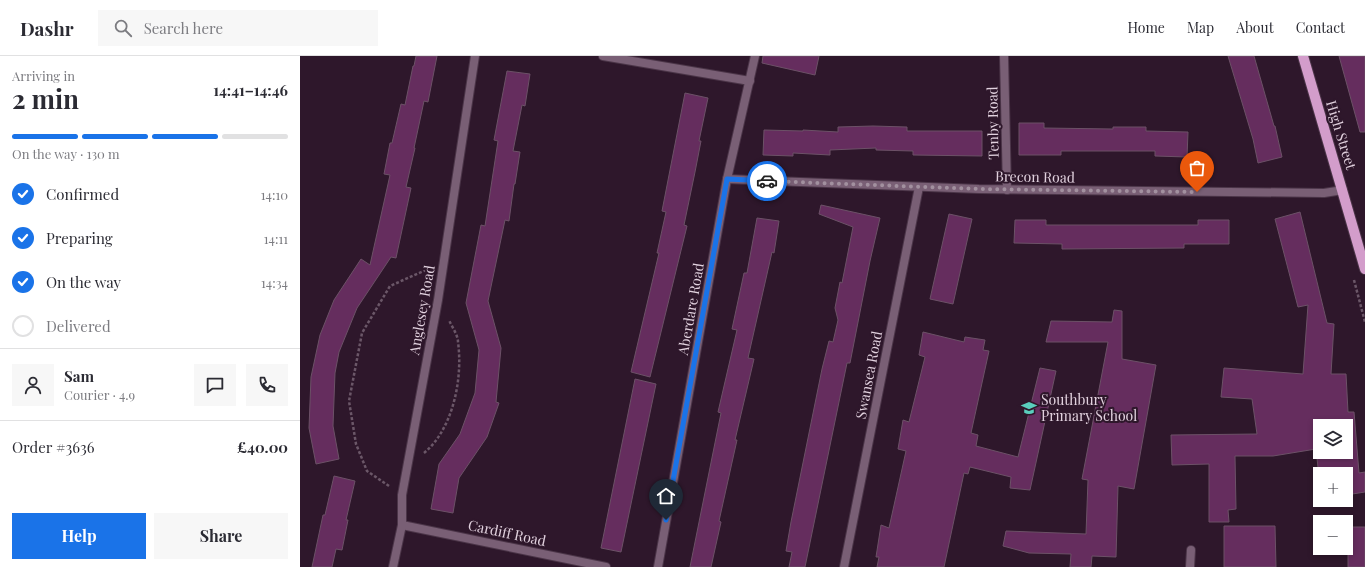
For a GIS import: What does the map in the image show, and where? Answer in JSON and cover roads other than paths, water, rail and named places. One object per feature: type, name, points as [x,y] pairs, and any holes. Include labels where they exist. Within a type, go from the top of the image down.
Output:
[{"type":"main road","name":"High Street","points":[[1303,56],[1365,268]]},
{"type":"street","name":"Anglesey Road","points":[[393,567],[402,525],[402,495],[438,300],[475,56]]},
{"type":"street","points":[[603,56],[750,81]]},
{"type":"street","name":"Aberdare Road","points":[[658,567],[727,179],[755,56]]},
{"type":"street","name":"Tenby Road","points":[[1004,56],[1007,190]]},
{"type":"street","name":"Brecon Road","points":[[727,179],[1007,190],[1316,193],[1343,190]]},
{"type":"street","name":"Swansea Road","points":[[844,567],[919,187]]},
{"type":"street","name":"Cardiff Road","points":[[402,525],[606,567]]},
{"type":"street","points":[[1190,567],[1191,550]]},
{"type":"place","name":"Southbury Primary School","points":[[1029,408]]}]
